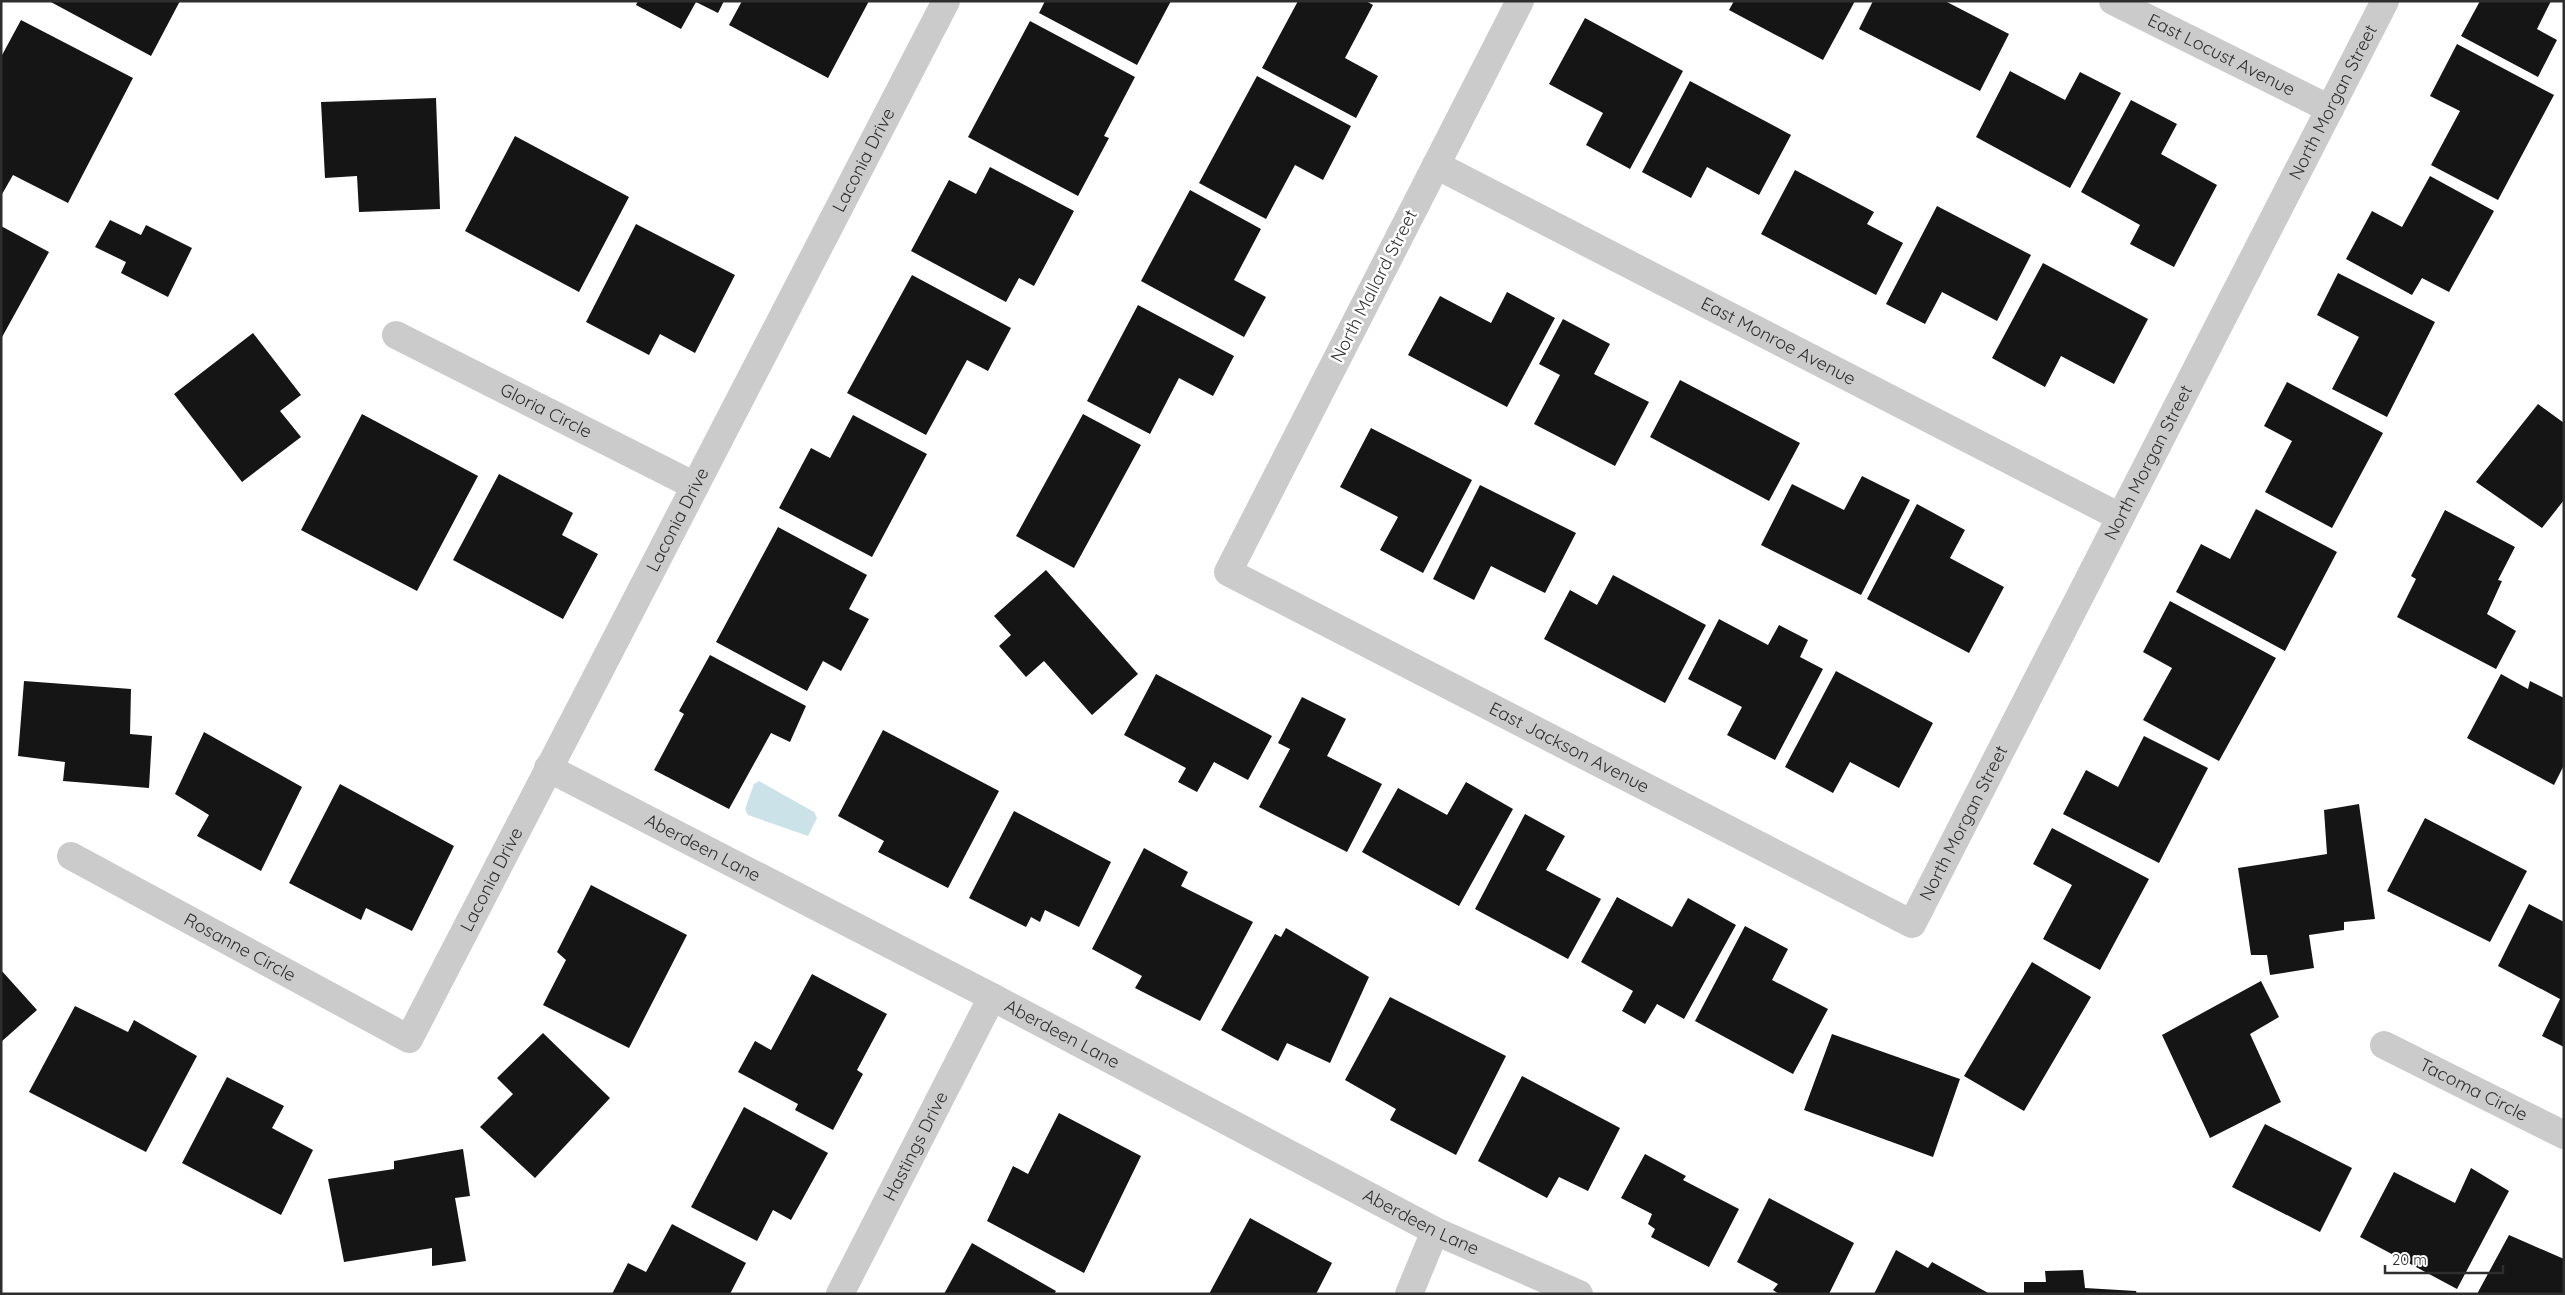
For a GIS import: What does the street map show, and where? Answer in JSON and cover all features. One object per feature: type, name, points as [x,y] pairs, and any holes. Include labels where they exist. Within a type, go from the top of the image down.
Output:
[{"type":"street","name":"Laconia Drive","points":[[409,1039],[946,1]]},
{"type":"street","name":"North Mallard Street","points":[[1228,572],[1520,1]]},
{"type":"street","name":"East Locust Avenue","points":[[2113,1],[2330,109]]},
{"type":"street","name":"North Morgan Street","points":[[1912,924],[2385,1]]},
{"type":"street","name":"East Monroe Avenue","points":[[1436,165],[2120,517]]},
{"type":"street","name":"Gloria Circle","points":[[396,335],[694,486]]},
{"type":"street","name":"East Jackson Avenue","points":[[1228,572],[1912,924]]},
{"type":"street","name":"Aberdeen Lane","points":[[548,768],[992,997],[1435,1231],[1578,1294]]},
{"type":"street","name":"Rosanne Circle","points":[[71,856],[409,1039]]},
{"type":"street","name":"Hastings Drive","points":[[840,1294],[992,997]]},
{"type":"street","name":"Tacoma Circle","points":[[2384,1045],[2564,1135]]},
{"type":"street","points":[[1409,1294],[1435,1231]]},
{"type":"water","points":[[759,781],[814,812],[817,818],[808,836],[748,815],[745,809],[754,784]]},
{"type":"building","points":[[49,1],[180,1],[151,56]]},
{"type":"building","points":[[638,1],[724,1],[718,13],[696,2],[681,29],[636,5]]},
{"type":"building","points":[[742,1],[869,1],[828,78],[729,25]]},
{"type":"building","points":[[1045,1],[1171,1],[1137,65],[1039,13]]},
{"type":"building","points":[[1298,1],[1366,1],[1373,5],[1345,58],[1378,76],[1356,118],[1262,68]]},
{"type":"building","points":[[1734,1],[1855,1],[1823,60],[1729,10]]},
{"type":"building","points":[[1873,1],[1945,1],[2009,34],[1980,91],[1859,29]]},
{"type":"building","points":[[2480,1],[2551,1],[2537,29],[2557,40],[2538,77],[2461,36]]},
{"type":"building","points":[[1585,18],[1683,71],[1630,169],[1586,145],[1603,113],[1549,84]]},
{"type":"building","points":[[21,20],[133,78],[68,203],[13,175],[1,196],[1,57]]},
{"type":"building","points":[[1030,21],[1135,77],[1104,136],[1109,138],[1078,196],[968,137]]},
{"type":"building","points":[[2457,44],[2554,95],[2498,200],[2431,165],[2460,111],[2430,96]]},
{"type":"building","points":[[2010,71],[2065,100],[2080,72],[2121,93],[2070,188],[1976,137]]},
{"type":"building","points":[[1257,76],[1351,126],[1323,180],[1295,165],[1266,219],[1199,183]]},
{"type":"building","points":[[1690,81],[1791,135],[1759,195],[1707,167],[1691,198],[1642,172]]},
{"type":"building","points":[[436,98],[440,209],[359,212],[357,176],[325,178],[321,102]]},
{"type":"building","points":[[2131,100],[2177,124],[2161,154],[2217,185],[2174,267],[2130,244],[2140,225],[2081,192]]},
{"type":"building","points":[[515,136],[629,197],[579,292],[465,231]]},
{"type":"building","points":[[990,167],[1074,211],[1034,286],[1019,278],[1006,302],[911,251],[949,180],[976,194]]},
{"type":"building","points":[[1795,170],[1874,212],[1867,224],[1903,243],[1876,295],[1761,234]]},
{"type":"building","points":[[2430,176],[2494,211],[2449,292],[2422,278],[2412,295],[2346,259],[2372,211],[2402,227]]},
{"type":"building","points":[[1190,190],[1261,229],[1234,280],[1266,297],[1244,337],[1141,281]]},
{"type":"building","points":[[1937,206],[2031,255],[1997,321],[1942,292],[1925,324],[1886,304]]},
{"type":"building","points":[[110,220],[141,235],[146,225],[192,248],[168,297],[121,273],[126,262],[95,247]]},
{"type":"building","points":[[636,224],[735,275],[695,353],[660,334],[649,355],[586,322]]},
{"type":"building","points":[[1,226],[49,252],[1,339]]},
{"type":"building","points":[[2043,263],[2148,319],[2114,384],[2061,356],[2045,387],[1992,358]]},
{"type":"building","points":[[2338,273],[2435,322],[2387,417],[2332,389],[2359,337],[2317,315]]},
{"type":"building","points":[[912,275],[1011,328],[988,371],[967,360],[926,435],[847,393]]},
{"type":"building","points":[[1507,292],[1555,318],[1507,407],[1408,355],[1440,296],[1491,323]]},
{"type":"building","points":[[1138,305],[1234,356],[1213,396],[1179,378],[1150,434],[1087,401]]},
{"type":"building","points":[[1563,319],[1610,344],[1594,374],[1649,402],[1615,466],[1534,424],[1560,375],[1539,364]]},
{"type":"building","points":[[253,333],[301,395],[280,411],[301,437],[242,482],[174,394]]},
{"type":"building","points":[[1680,380],[1800,443],[1769,501],[1650,437]]},
{"type":"building","points":[[2287,382],[2383,433],[2332,528],[2265,492],[2292,441],[2264,426]]},
{"type":"building","points":[[2538,404],[2564,423],[2564,500],[2542,528],[2476,482]]},
{"type":"building","points":[[362,414],[478,476],[417,591],[301,530]]},
{"type":"building","points":[[1083,414],[1141,445],[1074,568],[1016,536]]},
{"type":"building","points":[[853,415],[927,454],[872,557],[779,508],[811,448],[830,458]]},
{"type":"building","points":[[1371,428],[1472,480],[1423,573],[1380,550],[1398,517],[1340,487]]},
{"type":"building","points":[[499,474],[573,513],[562,535],[598,554],[563,619],[453,560]]},
{"type":"building","points":[[1862,476],[1910,500],[1861,595],[1761,545],[1792,484],[1844,510]]},
{"type":"building","points":[[1480,485],[1576,533],[1545,593],[1491,566],[1474,600],[1433,579]]},
{"type":"building","points":[[1917,504],[1965,530],[1950,558],[2004,587],[1969,653],[1867,599]]},
{"type":"building","points":[[2256,509],[2337,552],[2285,651],[2176,592],[2201,544],[2230,559]]},
{"type":"building","points":[[2445,510],[2515,547],[2498,580],[2502,581],[2487,614],[2516,631],[2496,669],[2397,617],[2416,579],[2411,576]]},
{"type":"building","points":[[778,527],[867,575],[849,609],[869,619],[841,671],[823,661],[807,691],[716,642]]},
{"type":"building","points":[[1046,570],[1138,674],[1092,715],[1044,661],[1026,677],[999,646],[1011,635],[994,616]]},
{"type":"building","points":[[1613,575],[1706,625],[1665,703],[1544,639],[1570,590],[1597,605]]},
{"type":"building","points":[[2170,601],[2276,658],[2219,761],[2143,720],[2172,668],[2143,652]]},
{"type":"building","points":[[1719,619],[1768,645],[1779,625],[1808,640],[1800,657],[1823,669],[1775,760],[1727,735],[1742,707],[1688,679]]},
{"type":"building","points":[[710,655],[806,706],[790,742],[771,733],[729,809],[654,770],[684,714],[679,711]]},
{"type":"building","points":[[1836,671],[1933,723],[1899,788],[1850,762],[1833,793],[1785,767]]},
{"type":"building","points":[[1156,674],[1272,736],[1248,780],[1214,762],[1197,792],[1178,782],[1186,768],[1124,735]]},
{"type":"building","points":[[2501,674],[2528,689],[2530,681],[2564,698],[2564,765],[2554,785],[2467,738]]},
{"type":"building","points":[[24,681],[131,689],[130,734],[152,736],[149,788],[63,781],[65,762],[18,756]]},
{"type":"building","points":[[1302,697],[1346,719],[1327,756],[1382,784],[1347,852],[1259,807],[1290,749],[1278,743]]},
{"type":"building","points":[[883,730],[999,791],[948,888],[878,852],[884,841],[838,816]]},
{"type":"building","points":[[204,732],[302,787],[261,871],[197,836],[209,815],[175,794]]},
{"type":"building","points":[[2144,736],[2208,768],[2159,863],[2063,814],[2086,770],[2118,787]]},
{"type":"building","points":[[1466,782],[1513,809],[1459,906],[1362,852],[1398,788],[1447,815]]},
{"type":"building","points":[[340,784],[454,846],[412,931],[366,908],[361,920],[289,883]]},
{"type":"building","points":[[2359,804],[2375,919],[2344,922],[2344,930],[2309,935],[2314,968],[2270,975],[2267,955],[2251,955],[2238,868],[2327,854],[2324,810]]},
{"type":"building","points":[[1014,811],[1111,862],[1079,927],[1045,910],[1040,922],[1031,917],[1026,927],[969,898]]},
{"type":"building","points":[[1525,814],[1565,836],[1546,870],[1601,899],[1568,959],[1475,909]]},
{"type":"building","points":[[2425,818],[2527,871],[2490,942],[2387,891]]},
{"type":"building","points":[[2052,828],[2149,879],[2100,970],[2043,939],[2072,885],[2033,864]]},
{"type":"building","points":[[1144,848],[1188,872],[1181,886],[1253,922],[1200,1021],[1135,988],[1142,976],[1092,949]]},
{"type":"building","points":[[591,885],[687,935],[629,1048],[543,1005],[566,960],[557,952]]},
{"type":"building","points":[[1617,897],[1672,927],[1688,898],[1736,925],[1684,1019],[1657,1004],[1645,1024],[1622,1011],[1633,991],[1581,962]]},
{"type":"building","points":[[2529,904],[2564,922],[2564,1047],[2542,1036],[2560,999],[2498,966]]},
{"type":"building","points":[[1745,926],[1788,949],[1772,980],[1828,1009],[1793,1074],[1695,1021]]},
{"type":"building","points":[[1286,928],[1369,977],[1330,1063],[1287,1043],[1278,1061],[1221,1030],[1275,934],[1281,937]]},
{"type":"building","points":[[2032,962],[2091,997],[2024,1111],[1964,1076]]},
{"type":"building","points":[[1,970],[37,1010],[1,1042]]},
{"type":"building","points":[[812,974],[887,1014],[857,1070],[863,1074],[833,1130],[795,1110],[798,1104],[738,1072],[755,1041],[771,1050]]},
{"type":"building","points":[[2261,981],[2279,1017],[2250,1034],[2281,1102],[2210,1138],[2162,1035]]},
{"type":"building","points":[[1390,997],[1506,1056],[1456,1155],[1390,1120],[1396,1109],[1345,1080]]},
{"type":"building","points":[[75,1006],[128,1032],[134,1020],[197,1056],[146,1152],[29,1092]]},
{"type":"building","points":[[543,1033],[610,1098],[535,1178],[480,1127],[513,1094],[497,1078]]},
{"type":"building","points":[[1832,1034],[1960,1079],[1933,1157],[1804,1110]]},
{"type":"building","points":[[1522,1076],[1620,1128],[1588,1191],[1559,1177],[1547,1198],[1478,1161]]},
{"type":"building","points":[[227,1077],[284,1106],[272,1128],[313,1150],[281,1215],[182,1163]]},
{"type":"building","points":[[744,1107],[828,1153],[791,1220],[773,1210],[757,1241],[691,1207]]},
{"type":"building","points":[[1059,1113],[1141,1156],[1084,1273],[987,1221],[1013,1166],[1028,1174]]},
{"type":"building","points":[[2265,1124],[2352,1168],[2320,1232],[2232,1187]]},
{"type":"building","points":[[463,1149],[470,1196],[455,1198],[466,1261],[432,1266],[432,1248],[344,1262],[328,1179],[394,1169],[394,1161]]},
{"type":"building","points":[[1645,1154],[1686,1176],[1683,1180],[1739,1209],[1709,1267],[1651,1237],[1655,1229],[1648,1224],[1652,1214],[1621,1198]]},
{"type":"building","points":[[2471,1168],[2509,1191],[2457,1289],[2360,1237],[2394,1172],[2455,1203]]},
{"type":"building","points":[[1769,1198],[1854,1243],[1829,1294],[1779,1294],[1773,1290],[1778,1284],[1737,1262]]},
{"type":"building","points":[[1250,1218],[1332,1263],[1316,1294],[1209,1294]]},
{"type":"building","points":[[672,1224],[746,1263],[730,1294],[612,1294],[628,1263],[646,1272]]},
{"type":"building","points":[[2509,1235],[2564,1259],[2564,1294],[2477,1294]]},
{"type":"building","points":[[972,1243],[1056,1291],[1054,1294],[944,1294]]},
{"type":"building","points":[[1896,1250],[1928,1268],[1932,1262],[1990,1294],[1874,1294]]},
{"type":"building","points":[[2083,1270],[2085,1288],[2136,1291],[2137,1294],[2024,1294],[2024,1282],[2046,1282],[2045,1271]]}]
